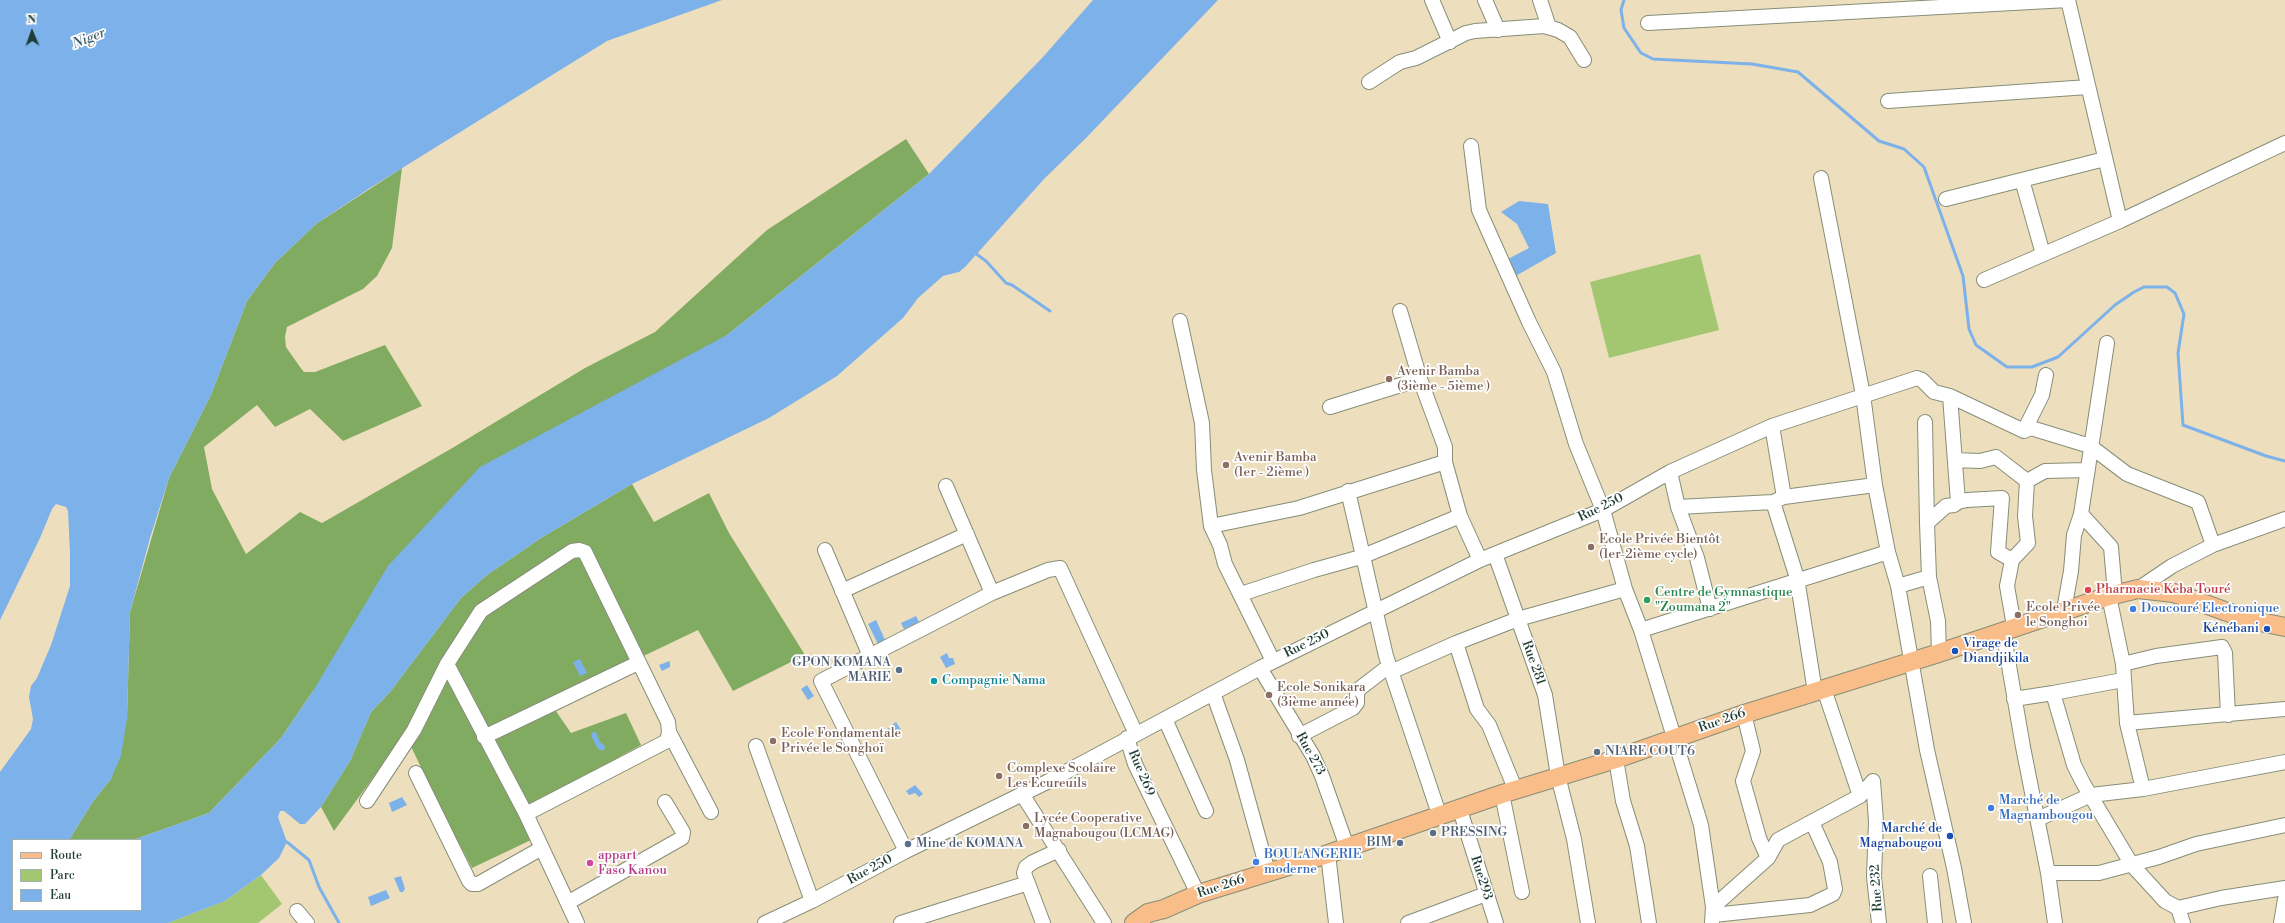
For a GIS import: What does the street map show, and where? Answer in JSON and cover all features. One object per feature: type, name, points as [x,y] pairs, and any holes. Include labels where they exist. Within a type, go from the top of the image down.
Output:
[{"type":"main road","name":"Rue 266","points":[[1134,923],[1148,913],[1167,909],[1198,894],[1328,854],[1558,776],[1616,759],[1744,714],[1939,653],[2112,595],[2138,589],[2174,593],[2250,620],[2285,627]]},
{"type":"street","points":[[1432,0],[1450,42]]},
{"type":"street","points":[[1486,0],[1498,30]]},
{"type":"street","points":[[1540,0],[1548,27]]},
{"type":"street","points":[[1648,23],[2068,0],[2120,221]]},
{"type":"street","points":[[1369,82],[1400,62],[1416,58],[1466,33],[1548,27],[1558,30],[1570,37],[1584,60]]},
{"type":"street","points":[[1888,101],[2088,87]]},
{"type":"street","points":[[1984,280],[2120,221],[2285,143]]},
{"type":"street","points":[[1471,146],[1479,210],[1522,308],[1554,372],[1576,444],[1602,510],[1625,589],[1641,630],[1673,739],[1701,825],[1713,915]]},
{"type":"street","points":[[1946,199],[2105,159]]},
{"type":"street","points":[[1821,178],[1863,394],[1874,485],[1888,552],[1898,586],[1927,750],[1954,868],[1964,923]]},
{"type":"street","points":[[2022,180],[2043,254]]},
{"type":"street","points":[[1400,311],[1420,379],[1445,447],[1445,462],[1460,516],[1480,560]]},
{"type":"street","points":[[1180,321],[1202,423],[1204,470],[1212,526],[1220,545],[1225,564],[1242,594],[1273,661]]},
{"type":"street","points":[[2064,610],[2071,571],[2074,535],[2081,514],[2086,470],[2107,343]]},
{"type":"street","points":[[2024,431],[2042,395],[2046,375]]},
{"type":"street","name":"Rue 250","points":[[764,923],[812,901],[906,851],[1022,794],[1273,661],[1480,560],[1602,510],[1670,472],[1772,426],[1863,394],[1917,378],[1922,380],[1934,392],[1950,396]]},
{"type":"street","points":[[1330,407],[1420,379]]},
{"type":"street","points":[[1958,502],[1950,396],[2024,431],[2031,428],[2090,446],[2127,474],[2198,502],[2213,545]]},
{"type":"street","points":[[1926,422],[1929,577],[1938,621],[1939,653]]},
{"type":"street","points":[[1713,915],[1768,858],[1778,840],[1860,796],[1820,690],[1779,499],[1772,426]]},
{"type":"street","points":[[1955,460],[1980,461],[1996,457],[2027,481]]},
{"type":"street","points":[[1212,526],[1299,508],[1348,491],[1445,462]]},
{"type":"street","points":[[2027,481],[2045,471],[2086,470]]},
{"type":"street","points":[[1670,472],[1678,507],[1697,558],[1710,608]]},
{"type":"street","points":[[2027,481],[2025,516],[2028,543],[2012,560],[2007,586],[2009,629],[2014,699],[2038,818],[2055,923]]},
{"type":"street","points":[[1678,507],[1779,499],[1874,485]]},
{"type":"street","points":[[906,851],[821,681],[992,593],[946,486]]},
{"type":"street","points":[[1348,491],[1374,612],[1391,669],[1440,817]]},
{"type":"street","points":[[1927,523],[1946,506],[1954,505],[1958,502],[1967,500],[2002,498],[1998,552],[2012,560]]},
{"type":"street","points":[[2081,514],[2110,548],[2112,595],[2123,664],[2127,723],[2143,789]]},
{"type":"street","points":[[1242,594],[1314,570],[1362,557],[1460,516]]},
{"type":"street","points":[[2138,589],[2172,566],[2213,545],[2285,519]]},
{"type":"street","points":[[842,590],[967,534]]},
{"type":"street","points":[[367,801],[414,730],[447,664],[481,611],[572,551],[579,550],[585,552],[668,722],[669,732],[667,741],[526,814]]},
{"type":"street","points":[[824,550],[870,656]]},
{"type":"street","points":[[1641,630],[1888,552]]},
{"type":"street","name":"Rue 281","points":[[1495,554],[1545,695],[1558,776],[1574,840],[1588,923]]},
{"type":"street","name":"Rue 269","points":[[992,593],[1048,570],[1060,568],[1132,736],[1135,764],[1198,894]]},
{"type":"street","points":[[1898,586],[1929,577]]},
{"type":"street","points":[[1300,736],[1353,708],[1357,704],[1357,694],[1359,689],[1391,669],[1518,619],[1625,589]]},
{"type":"street","points":[[1456,643],[1477,709],[1489,725],[1509,793],[1522,892]]},
{"type":"street","points":[[2123,664],[2156,656],[2222,647],[2225,653],[2228,715]]},
{"type":"street","points":[[484,737],[638,663]]},
{"type":"street","points":[[447,664],[484,737],[526,814],[569,902],[577,923]]},
{"type":"street","name":"Rue 273","points":[[1260,668],[1313,756],[1322,776],[1348,847]]},
{"type":"street","points":[[2014,699],[2123,680]]},
{"type":"street","points":[[1213,693],[1237,760],[1268,872]]},
{"type":"street","points":[[2052,693],[2074,765],[2132,865],[2165,901],[2178,908],[2221,898],[2285,888]]},
{"type":"street","points":[[2127,723],[2285,709]]},
{"type":"street","points":[[1744,714],[1753,751],[1743,781],[1759,838],[1768,858]]},
{"type":"street","points":[[1165,719],[1206,812]]},
{"type":"street","points":[[669,732],[711,812]]},
{"type":"street","points":[[756,746],[812,901]]},
{"type":"street","points":[[1616,759],[1623,801],[1637,846],[1649,923]]},
{"type":"street","points":[[2038,818],[2091,796],[2143,789],[2285,762]]},
{"type":"street","points":[[416,773],[468,881],[472,884],[478,884],[542,848]]},
{"type":"street","name":"Rue 232","points":[[1860,796],[1874,781],[1876,821],[1874,877],[1879,923]]},
{"type":"street","points":[[1022,794],[1059,850],[1103,923]]},
{"type":"street","points":[[569,902],[682,838],[683,832],[665,802]]},
{"type":"street","name":"Rue293","points":[[1460,810],[1496,923]]},
{"type":"street","points":[[1713,915],[1810,905],[1833,894],[1835,889],[1830,862],[1812,822]]},
{"type":"street","points":[[2048,873],[2099,873],[2132,865],[2196,844],[2285,825]]},
{"type":"street","points":[[1043,923],[1024,873],[1026,867],[1059,850]]},
{"type":"street","points":[[1328,854],[1336,923]]},
{"type":"street","points":[[1930,876],[1934,923]]},
{"type":"street","points":[[901,923],[952,905],[1028,883]]},
{"type":"street","points":[[1408,923],[1486,894]]},
{"type":"street","points":[[2282,919],[2285,899]]},
{"type":"street","points":[[2178,908],[2183,923]]},
{"type":"street","points":[[296,911],[307,923]]},
{"type":"green space","points":[[906,139],[929,174],[727,335],[313,691],[281,738],[209,813],[136,839],[70,839],[94,800],[111,779],[127,718],[130,612],[169,478],[211,395],[247,301],[275,263],[316,224],[402,168],[392,248],[377,276],[363,289],[287,327],[285,337],[286,347],[304,372],[315,372],[385,345],[422,406],[343,441],[310,409],[275,427],[257,405],[204,447],[212,489],[246,554],[300,512],[322,523],[454,447],[585,368],[655,332],[767,230]]},
{"type":"green space","points":[[1700,254],[1719,330],[1609,358],[1590,282]]},
{"type":"green space","points":[[632,484],[654,522],[709,493],[729,533],[805,655],[733,691],[698,630],[549,701],[571,733],[626,713],[641,745],[517,813],[531,840],[472,868],[441,809],[405,734],[334,831],[321,807],[350,761],[371,712],[390,692],[461,598],[487,575],[541,538]]},
{"type":"green space","points":[[261,875],[282,904],[258,923],[168,923],[225,901]]},
{"type":"water","name":"Niger","points":[[0,0],[722,0],[607,41],[370,188],[316,224],[275,263],[247,301],[211,395],[169,478],[150,538],[130,612],[127,718],[121,756],[111,779],[94,800],[70,839],[12,839],[12,911],[142,911],[142,839],[136,839],[209,813],[281,738],[313,691],[388,566],[480,467],[727,335],[929,174],[1043,57],[1093,0],[1218,0],[1086,138],[1044,179],[965,267],[959,272],[943,276],[918,298],[903,318],[837,376],[769,418],[632,484],[541,538],[487,575],[461,598],[390,692],[371,712],[350,761],[321,807],[305,824],[300,824],[284,811],[280,811],[278,817],[287,842],[279,858],[261,875],[225,901],[168,923],[0,923],[0,772],[31,729],[33,719],[29,697],[31,686],[37,678],[51,645],[70,586],[68,511],[66,507],[56,504],[52,509],[40,538],[0,620]]},
{"type":"water","points":[[1519,201],[1548,204],[1556,253],[1512,278],[1508,259],[1529,248],[1517,224],[1501,212]]},
{"type":"water","points":[[916,616],[919,622],[904,629],[901,623]]},
{"type":"water","points":[[876,620],[886,642],[879,646],[868,624]]},
{"type":"water","points":[[947,653],[949,658],[953,658],[955,664],[946,668],[940,657]]},
{"type":"water","points":[[580,659],[587,673],[580,676],[573,662]]},
{"type":"water","points":[[670,661],[670,667],[662,671],[659,665]]},
{"type":"water","points":[[807,685],[814,696],[808,700],[801,689]]},
{"type":"water","points":[[896,722],[901,730],[888,735],[885,731]]},
{"type":"water","points":[[593,732],[596,732],[600,742],[605,746],[604,751],[598,749],[591,736]]},
{"type":"water","points":[[915,785],[923,794],[919,797],[915,793],[909,795],[906,791]]},
{"type":"water","points":[[402,797],[407,805],[392,812],[389,803]]},
{"type":"water","points":[[401,876],[405,889],[403,892],[400,892],[394,878]]},
{"type":"water","points":[[386,890],[390,898],[371,906],[368,897]]},
{"type":"waterway","points":[[1624,0],[1621,10],[1624,28],[1641,53],[1653,59],[1752,64],[1798,72],[1879,141],[1904,149],[1924,167],[1963,276],[1969,329],[1976,345],[2007,367],[2032,367],[2058,357],[2115,305],[2134,292],[2144,287],[2167,287],[2175,293],[2184,314],[2178,353],[2183,425],[2266,456],[2285,461]]},
{"type":"waterway","points":[[975,253],[986,261],[1006,283],[1012,285],[1050,311]]},
{"type":"waterway","points":[[287,842],[309,860],[319,887],[339,923]]},
{"type":"place","name":"Avenir Bamba (3ième - 5ième )","points":[[1389,379]]},
{"type":"place","name":"Avenir Bamba (1er - 2ième )","points":[[1226,465]]},
{"type":"place","name":"Ecole Privée Bientôt (1er-2ième cycle)","points":[[1591,547]]},
{"type":"place","name":"Pharmacie Keba Touré","points":[[2088,590]]},
{"type":"place","name":"Centre de Gymnastique \"Zoumana 2\"","points":[[1647,600]]},
{"type":"place","name":"Doucouré Electronique","points":[[2133,609]]},
{"type":"place","name":"Ecole Privée le Songhoi","points":[[2018,615]]},
{"type":"place","name":"Kénébani","points":[[2267,629]]},
{"type":"place","name":"Virage de Diandjikila","points":[[1955,651]]},
{"type":"place","name":"GPON KOMANA MARIE","points":[[899,670]]},
{"type":"place","name":"Compagnie Nama","points":[[934,681]]},
{"type":"place","name":"Ecole Sonikara (3ième année)","points":[[1269,695]]},
{"type":"place","name":"Ecole Fondamentale Privée le Songhoï","points":[[773,741]]},
{"type":"place","name":"NIARE COUT6","points":[[1597,752]]},
{"type":"place","name":"Complexe Scolaire Les Ecureuils","points":[[999,776]]},
{"type":"place","name":"Marché de Magnambougou","points":[[1991,808]]},
{"type":"place","name":"Lycée Cooperative Magnabougou (LCMAG)","points":[[1026,826]]},
{"type":"place","name":"PRESSING","points":[[1433,833]]},
{"type":"place","name":"Marché de Magnabougou","points":[[1950,836]]},
{"type":"place","name":"BIM","points":[[1400,843]]},
{"type":"place","name":"Mine de KOMANA","points":[[908,844]]},
{"type":"place","name":"BOULANGERIE moderne","points":[[1256,862]]},
{"type":"place","name":"appart Faso Kanou","points":[[590,863]]}]
